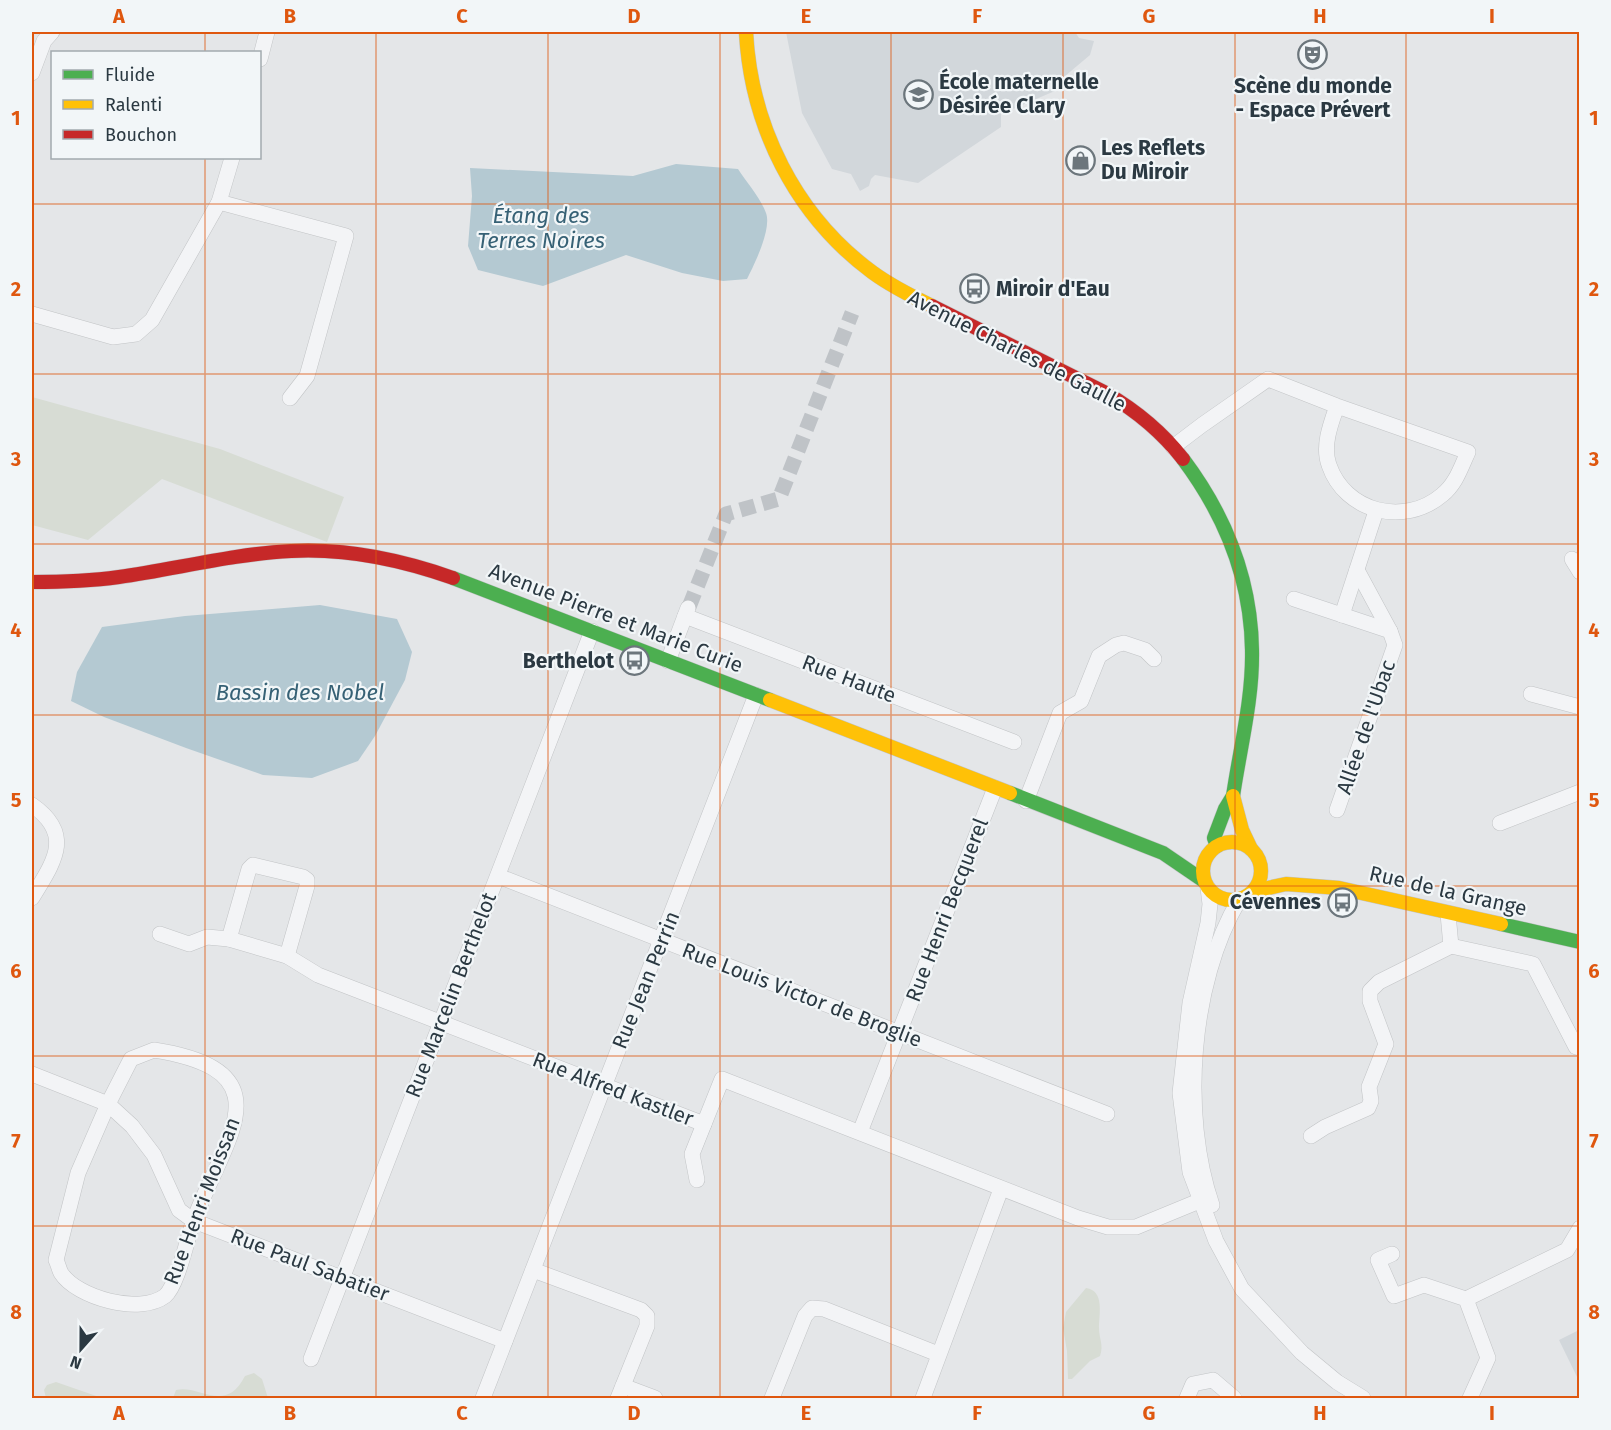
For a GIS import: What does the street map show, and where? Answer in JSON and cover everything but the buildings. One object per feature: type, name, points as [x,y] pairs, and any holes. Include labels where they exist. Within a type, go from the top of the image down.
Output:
[{"type":"street","points":[[32,74],[44,41],[52,32]]},
{"type":"street","points":[[261,55],[267,32]]},
{"type":"street","name":"Avenue Charles de Gaulle","points":[[746,32],[752,84],[764,127],[798,195],[814,217],[842,246],[874,274],[899,290],[1110,395],[1153,427],[1198,477],[1225,524],[1240,563],[1251,624],[1251,671],[1233,796],[1225,809],[1214,838],[1216,847]]},
{"type":"street","points":[[32,314],[113,337],[136,334],[152,320],[219,202],[232,159]]},
{"type":"street","points":[[219,202],[346,236],[307,376],[290,398]]},
{"type":"street","points":[[1173,447],[1202,424],[1268,379],[1468,452],[1456,478],[1443,495],[1425,505],[1404,512],[1376,511],[1356,502],[1340,486],[1328,463],[1329,427],[1337,406]]},
{"type":"street","points":[[1342,615],[1376,511]]},
{"type":"street","name":"Avenue Pierre et Marie Curie","points":[[32,582],[110,579],[268,552],[323,551],[395,560],[437,572],[592,631],[1163,853],[1206,884]]},
{"type":"street","points":[[1357,570],[1393,638]]},
{"type":"street","points":[[1294,599],[1342,615],[1393,638]]},
{"type":"street","name":"Rue Haute","points":[[668,661],[687,611],[1014,742]]},
{"type":"street","name":"Rue Marcelin Berthelot","points":[[311,1359],[592,631]]},
{"type":"street","name":"Allée de l'Ubac","points":[[1337,810],[1393,638]]},
{"type":"street","points":[[1026,801],[1060,713],[1081,701],[1099,656],[1116,645],[1124,643],[1145,650],[1154,659]]},
{"type":"street","points":[[1531,694],[1580,707]]},
{"type":"street","name":"Rue Jean Perrin","points":[[483,1398],[756,695]]},
{"type":"street","name":"Rue Henri Becquerel","points":[[860,1132],[995,788]]},
{"type":"street","points":[[1500,824],[1580,792]]},
{"type":"street","name":"Avenue Charles de Gaulle","points":[[1233,796],[1239,814],[1239,828],[1254,853]]},
{"type":"street","points":[[32,805],[46,815],[55,832],[56,853],[53,863],[32,898]]},
{"type":"street","points":[[1204,1198],[1193,1097],[1196,1047],[1206,990],[1224,927],[1239,900],[1254,891],[1261,874],[1254,853],[1234,842],[1216,847],[1203,863],[1210,904],[1208,923],[1190,1003],[1180,1093],[1190,1172],[1231,1254],[1268,1317],[1286,1338],[1320,1368],[1363,1398]]},
{"type":"street","name":"Avenue Pierre et Marie Curie","points":[[1163,853],[1216,847]]},
{"type":"street","name":"Rue de la Grange","points":[[1254,853],[1306,884]]},
{"type":"street","points":[[229,939],[249,869],[253,865],[303,877],[307,880],[307,886],[287,956]]},
{"type":"street","name":"Rue Louis Victor de Broglie","points":[[498,876],[1107,1114]]},
{"type":"street","points":[[1206,884],[1221,899],[1239,900]]},
{"type":"street","name":"Rue de la Grange","points":[[1254,891],[1286,884],[1339,888],[1580,942]]},
{"type":"street","points":[[1448,914],[1451,946]]},
{"type":"street","name":"Rue Alfred Kastler","points":[[160,934],[189,944],[207,937],[229,939],[287,956],[318,975],[704,1124],[722,1079],[1002,1189],[1108,1227],[1136,1227],[1204,1198]]},
{"type":"street","points":[[1311,1136],[1325,1127],[1368,1108],[1371,1101],[1368,1087],[1386,1044],[1370,1001],[1370,991],[1379,982],[1451,946],[1533,964],[1576,1047],[1580,1048]]},
{"type":"street","name":"Rue Henri Moissan","points":[[154,1050],[181,1054],[220,1071],[232,1084],[238,1104],[235,1125],[194,1221],[174,1283],[165,1296],[147,1303],[112,1303],[81,1290],[62,1273],[56,1260],[78,1173],[108,1104],[131,1059],[154,1050]]},
{"type":"street","name":"Rue Paul Sabatier","points":[[32,1074],[108,1104],[132,1126],[154,1155],[171,1187],[179,1210],[194,1221],[505,1341]]},
{"type":"street","points":[[697,1180],[692,1154],[704,1124]]},
{"type":"street","points":[[923,1398],[1002,1189]]},
{"type":"street","points":[[1392,1254],[1378,1260],[1394,1296],[1424,1285],[1466,1299],[1567,1250],[1580,1228]]},
{"type":"street","points":[[533,1270],[641,1310],[647,1316],[647,1326],[621,1392],[655,1398]]},
{"type":"street","points":[[1466,1299],[1488,1358],[1470,1398]]},
{"type":"street","points":[[772,1398],[805,1316],[812,1308],[824,1310],[938,1354]]},
{"type":"street","points":[[1187,1398],[1193,1384],[1213,1380],[1234,1398]]},
{"type":"shaded area","points":[[786,32],[1075,32],[1079,38],[1094,41],[1090,55],[1058,82],[1062,88],[1001,114],[1001,127],[918,183],[875,175],[869,186],[860,191],[851,174],[832,169],[802,113]]},
{"type":"shaded area","points":[[32,397],[220,449],[344,497],[327,542],[162,479],[88,540],[32,525]]},
{"type":"shaded area","points":[[1086,1288],[1096,1294],[1100,1304],[1101,1352],[1100,1356],[1090,1361],[1072,1379],[1068,1379],[1063,1328],[1066,1312]]},
{"type":"shaded area","points":[[1579,1330],[1579,1381],[1559,1340]]},
{"type":"shaded area","points":[[254,1373],[262,1379],[268,1398],[173,1398],[176,1390],[185,1389],[212,1395],[229,1394],[237,1388],[245,1376]]},
{"type":"shaded area","points":[[56,1382],[102,1398],[46,1398],[44,1390],[47,1385]]},
{"type":"water","name":"Étang des Terres Noires","points":[[676,164],[738,169],[760,201],[766,213],[767,228],[747,279],[723,281],[682,273],[626,255],[543,286],[478,270],[468,246],[472,196],[470,168],[633,176]]},
{"type":"water","name":"Bassin des Nobel","points":[[320,605],[397,619],[412,652],[405,680],[375,736],[358,761],[312,778],[263,775],[104,717],[71,701],[77,672],[102,627],[185,616]]},
{"type":"tunnel","points":[[689,607],[726,514],[779,499],[852,313]]},
{"type":"traffic: fast","points":[[1183,459],[1211,502],[1233,549],[1247,598],[1250,624],[1252,668],[1248,705],[1233,796],[1225,809],[1214,838],[1217,846]]},
{"type":"traffic: fast","points":[[453,578],[770,700]]},
{"type":"traffic: fast","points":[[1010,793],[1163,853],[1204,881]]},
{"type":"traffic: fast","points":[[1501,924],[1580,942]]},
{"type":"traffic: slow","points":[[746,32],[757,101],[782,166],[800,196],[821,224],[872,272],[932,306]]},
{"type":"traffic: slow","points":[[770,700],[1010,793]]},
{"type":"traffic: slow","points":[[1233,796],[1242,830],[1251,849]]},
{"type":"traffic: slow","points":[[1226,842],[1238,842],[1253,850],[1261,865],[1261,871],[1261,877],[1253,892],[1238,900],[1226,900],[1211,892],[1203,877],[1203,865],[1211,850],[1226,842]]},
{"type":"traffic: slow","points":[[1254,891],[1286,884],[1339,888],[1501,924]]},
{"type":"traffic: jam","points":[[932,306],[1106,393],[1148,422],[1183,459]]},
{"type":"traffic: jam","points":[[32,582],[108,578],[248,555],[291,551],[353,553],[394,561],[453,578]]},
{"type":"place","name":"Scène du monde - Espace Prévert","points":[[1313,55]]},
{"type":"place","name":"École maternelle Désirée Clary","points":[[918,94]]},
{"type":"place","name":"Les Reflets Du Miroir","points":[[1080,160]]},
{"type":"place","name":"Miroir d'Eau","points":[[975,289]]},
{"type":"place","name":"Berthelot","points":[[635,661]]},
{"type":"place","name":"Cévennes","points":[[1342,902]]}]
